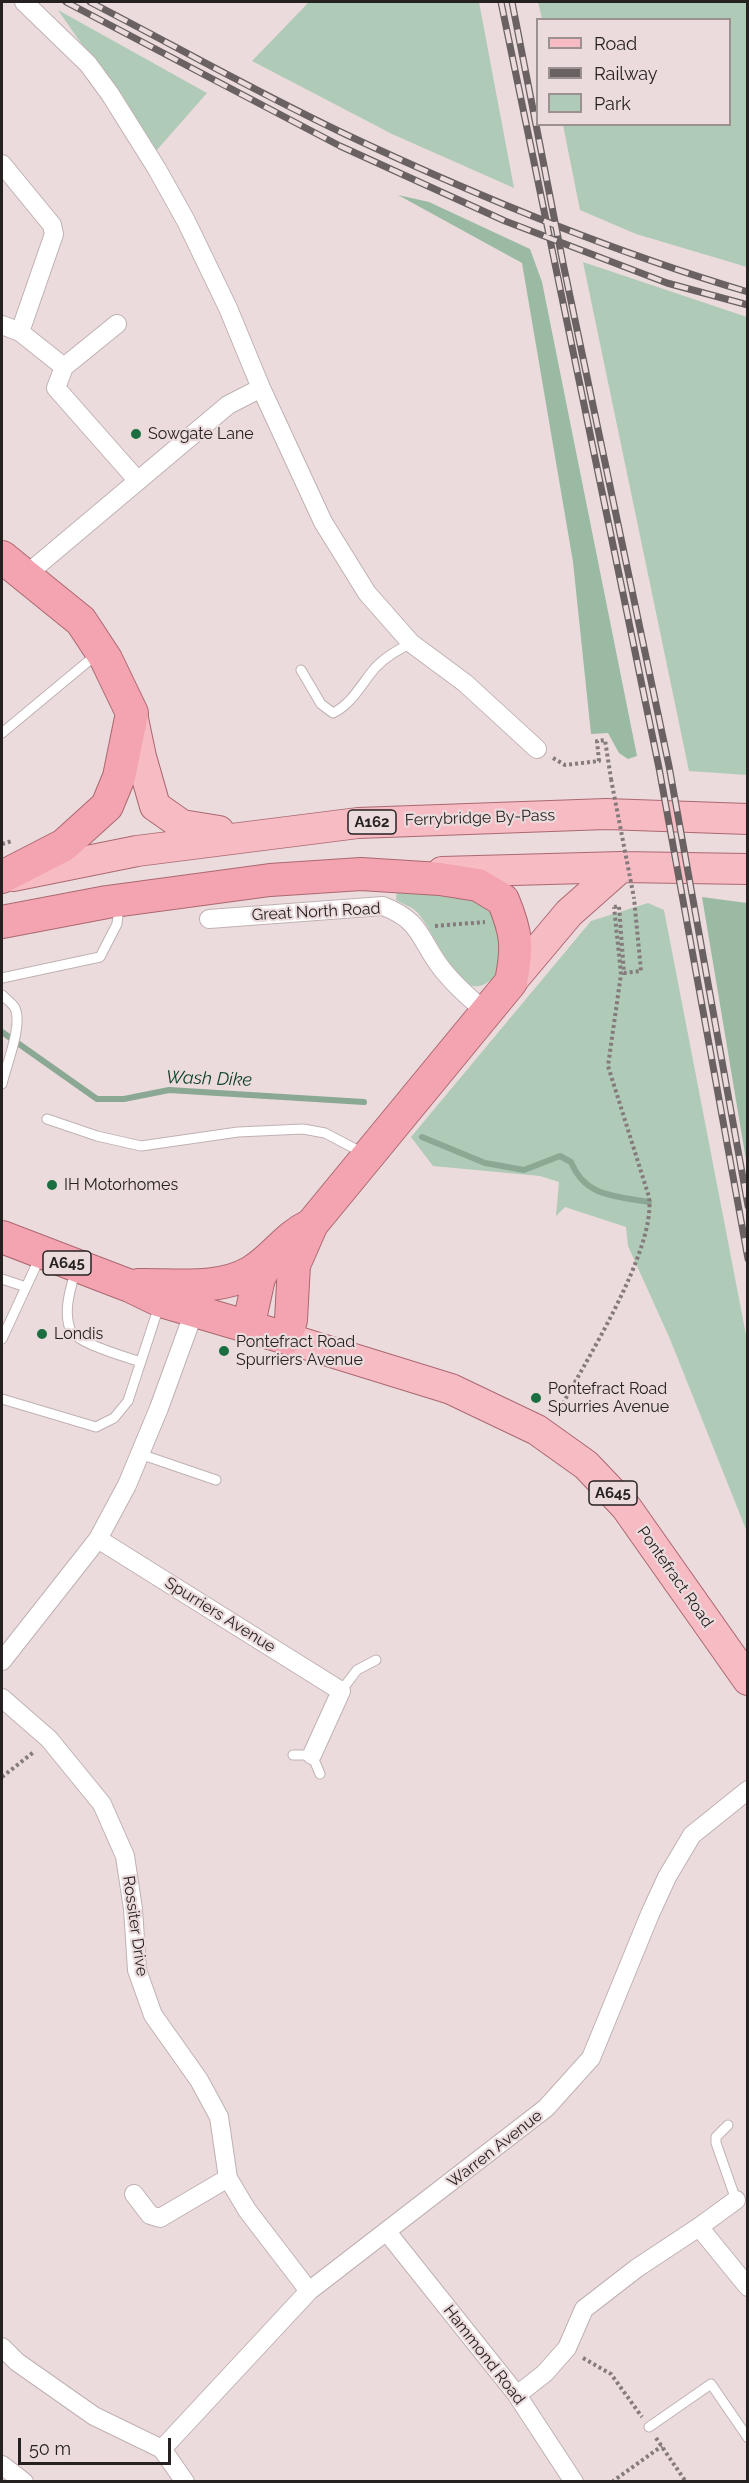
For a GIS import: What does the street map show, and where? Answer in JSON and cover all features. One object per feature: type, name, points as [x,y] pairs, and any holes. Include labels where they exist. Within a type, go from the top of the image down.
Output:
[{"type":"highway","name":"A162","points":[[2,557],[81,621],[102,650],[132,713],[119,777],[107,806],[64,845],[2,878]]},
{"type":"highway","points":[[2,922],[120,901],[270,880],[361,874],[440,879],[478,885],[503,900],[509,915],[517,953],[511,982]]},
{"type":"highway","name":"A645","points":[[286,1338],[291,1320],[294,1266],[312,1224],[511,982]]},
{"type":"highway","name":"A645","points":[[130,1286],[180,1284],[209,1286],[241,1276],[270,1258],[296,1232],[312,1224]]},
{"type":"highway","name":"Pontefract Road","points":[[2,1237],[130,1286],[161,1301],[286,1338]]},
{"type":"highway","name":"A645","points":[[248,1328],[259,1278],[270,1258]]},
{"type":"main road","name":"A162","points":[[132,713],[146,779],[155,806],[182,825],[252,835]]},
{"type":"main road","name":"Ferrybridge By-Pass","points":[[2,878],[137,851],[358,823],[582,815],[747,819]]},
{"type":"main road","points":[[361,874],[621,867],[747,869]]},
{"type":"main road","points":[[511,982],[568,913],[621,867]]},
{"type":"main road","name":"Pontefract Road","points":[[286,1338],[451,1389],[537,1430],[586,1465],[626,1507],[747,1680]]},
{"type":"street","points":[[24,2],[88,64],[110,94],[157,170],[186,221],[214,279],[323,522],[367,593],[411,643],[465,683],[537,749]]},
{"type":"street","points":[[2,164],[52,225],[54,234],[20,332]]},
{"type":"street","points":[[117,324],[64,367],[56,388],[138,481]]},
{"type":"street","points":[[2,325],[20,332],[64,367]]},
{"type":"street","points":[[27,575],[228,405],[261,388]]},
{"type":"street","name":"Great North Road","points":[[209,919],[383,906],[401,913],[417,927],[438,964],[460,990],[485,1011]]},
{"type":"street","points":[[2,1661],[98,1539],[127,1485],[194,1312]]},
{"type":"street","name":"Spurriers Avenue","points":[[98,1539],[341,1691]]},
{"type":"street","points":[[312,1755],[341,1691]]},
{"type":"street","name":"Rossiter Drive","points":[[2,1698],[49,1739],[102,1804],[125,1856],[133,1910],[137,1970],[153,2015],[200,2080],[219,2117],[228,2178],[247,2210],[309,2291]]},
{"type":"street","name":"Warren Avenue","points":[[162,2449],[309,2291],[546,2108],[591,2058],[650,1914],[667,1877],[692,1834],[747,1790]]},
{"type":"street","points":[[134,2194],[150,2215],[160,2218],[228,2178]]},
{"type":"street","points":[[517,2395],[545,2373],[567,2348],[584,2310],[637,2268],[736,2200]]},
{"type":"street","points":[[699,2227],[747,2287]]},
{"type":"street","name":"Hammond Road","points":[[387,2232],[517,2395],[574,2481]]},
{"type":"street","points":[[2,2347],[17,2362],[94,2416],[162,2449],[185,2481]]},
{"type":"street","points":[[2,2465],[24,2481]]},
{"type":"lane","points":[[301,670],[321,704],[333,713],[342,708],[377,666],[391,654],[411,643]]},
{"type":"lane","points":[[2,734],[102,650]]},
{"type":"lane","points":[[2,978],[100,957],[117,924],[120,901]]},
{"type":"lane","points":[[2,994],[14,1005],[18,1016],[16,1033],[2,1084]]},
{"type":"lane","points":[[47,1119],[97,1136],[141,1146],[238,1132],[303,1129],[325,1133],[368,1156]]},
{"type":"lane","points":[[2,1339],[42,1253]]},
{"type":"lane","points":[[76,1267],[69,1296],[70,1330],[78,1339],[141,1362]]},
{"type":"lane","points":[[2,1279],[26,1287]]},
{"type":"lane","points":[[2,1399],[96,1427],[114,1418],[128,1401],[161,1301]]},
{"type":"lane","points":[[140,1454],[216,1480]]},
{"type":"lane","points":[[341,1691],[357,1670],[376,1660]]},
{"type":"lane","points":[[293,1755],[312,1755],[320,1774]]},
{"type":"lane","points":[[728,2125],[716,2137],[716,2143],[736,2200]]},
{"type":"lane","points":[[649,2427],[711,2384],[747,2438]]},
{"type":"path","points":[[537,749],[565,765],[599,761],[597,741],[605,740],[634,898],[641,971],[624,974],[619,906],[604,909]]},
{"type":"path","points":[[557,1414],[629,1281],[651,1213],[649,1197],[608,1066],[621,974],[614,907]]},
{"type":"path","points":[[417,927],[494,922]]},
{"type":"path","points":[[2,1777],[49,1739]]},
{"type":"path","points":[[567,2348],[611,2374],[686,2481]]},
{"type":"path","points":[[612,2481],[662,2446]]},
{"type":"green space","points":[[309,2],[479,2],[514,188],[392,134],[252,61]]},
{"type":"green space","points":[[538,2],[747,2],[747,267],[636,234],[580,210],[563,126],[731,126],[731,18],[542,18]]},
{"type":"green space","points":[[58,10],[207,93],[156,151]]},
{"type":"green space","points":[[398,195],[429,202],[530,249],[542,282],[637,756],[628,759],[619,753],[608,733],[591,734],[573,562],[522,263]]},
{"type":"green space","points":[[583,262],[747,317],[747,775],[689,771]]},
{"type":"green space","points":[[397,889],[460,890],[494,909],[505,962],[490,980],[477,986],[466,983],[455,973],[417,912],[396,900]]},
{"type":"green space","points":[[702,897],[747,903],[747,1166]]},
{"type":"green space","points":[[648,903],[664,910],[747,1340],[747,1532],[670,1339],[628,1246],[626,1227],[565,1207],[556,1216],[559,1182],[540,1176],[433,1166],[411,1137],[591,921]]},
{"type":"waterway","name":"Wash Dike","points":[[2,1032],[97,1099],[124,1099],[169,1090],[364,1102]]},
{"type":"waterway","name":"Wash Dike","points":[[422,1137],[485,1163],[524,1170],[560,1156],[571,1162],[584,1182],[602,1193],[649,1202]]},
{"type":"railway","points":[[66,2],[340,146],[505,221],[667,283],[748,305]]},
{"type":"railway","points":[[90,2],[250,87],[445,180],[645,259],[748,292]]},
{"type":"railway","points":[[501,2],[659,768],[748,1259]]},
{"type":"railway","points":[[512,2],[536,125]]},
{"type":"railway","points":[[536,126],[669,766],[748,1206]]},
{"type":"place","name":"Sowgate Lane","points":[[136,434]]},
{"type":"place","name":"IH Motorhomes","points":[[52,1185]]},
{"type":"place","name":"Londis","points":[[42,1334]]},
{"type":"place","name":"Pontefract Road Spurriers Avenue","points":[[224,1351]]},
{"type":"place","name":"Pontefract Road Spurries Avenue","points":[[536,1398]]}]
